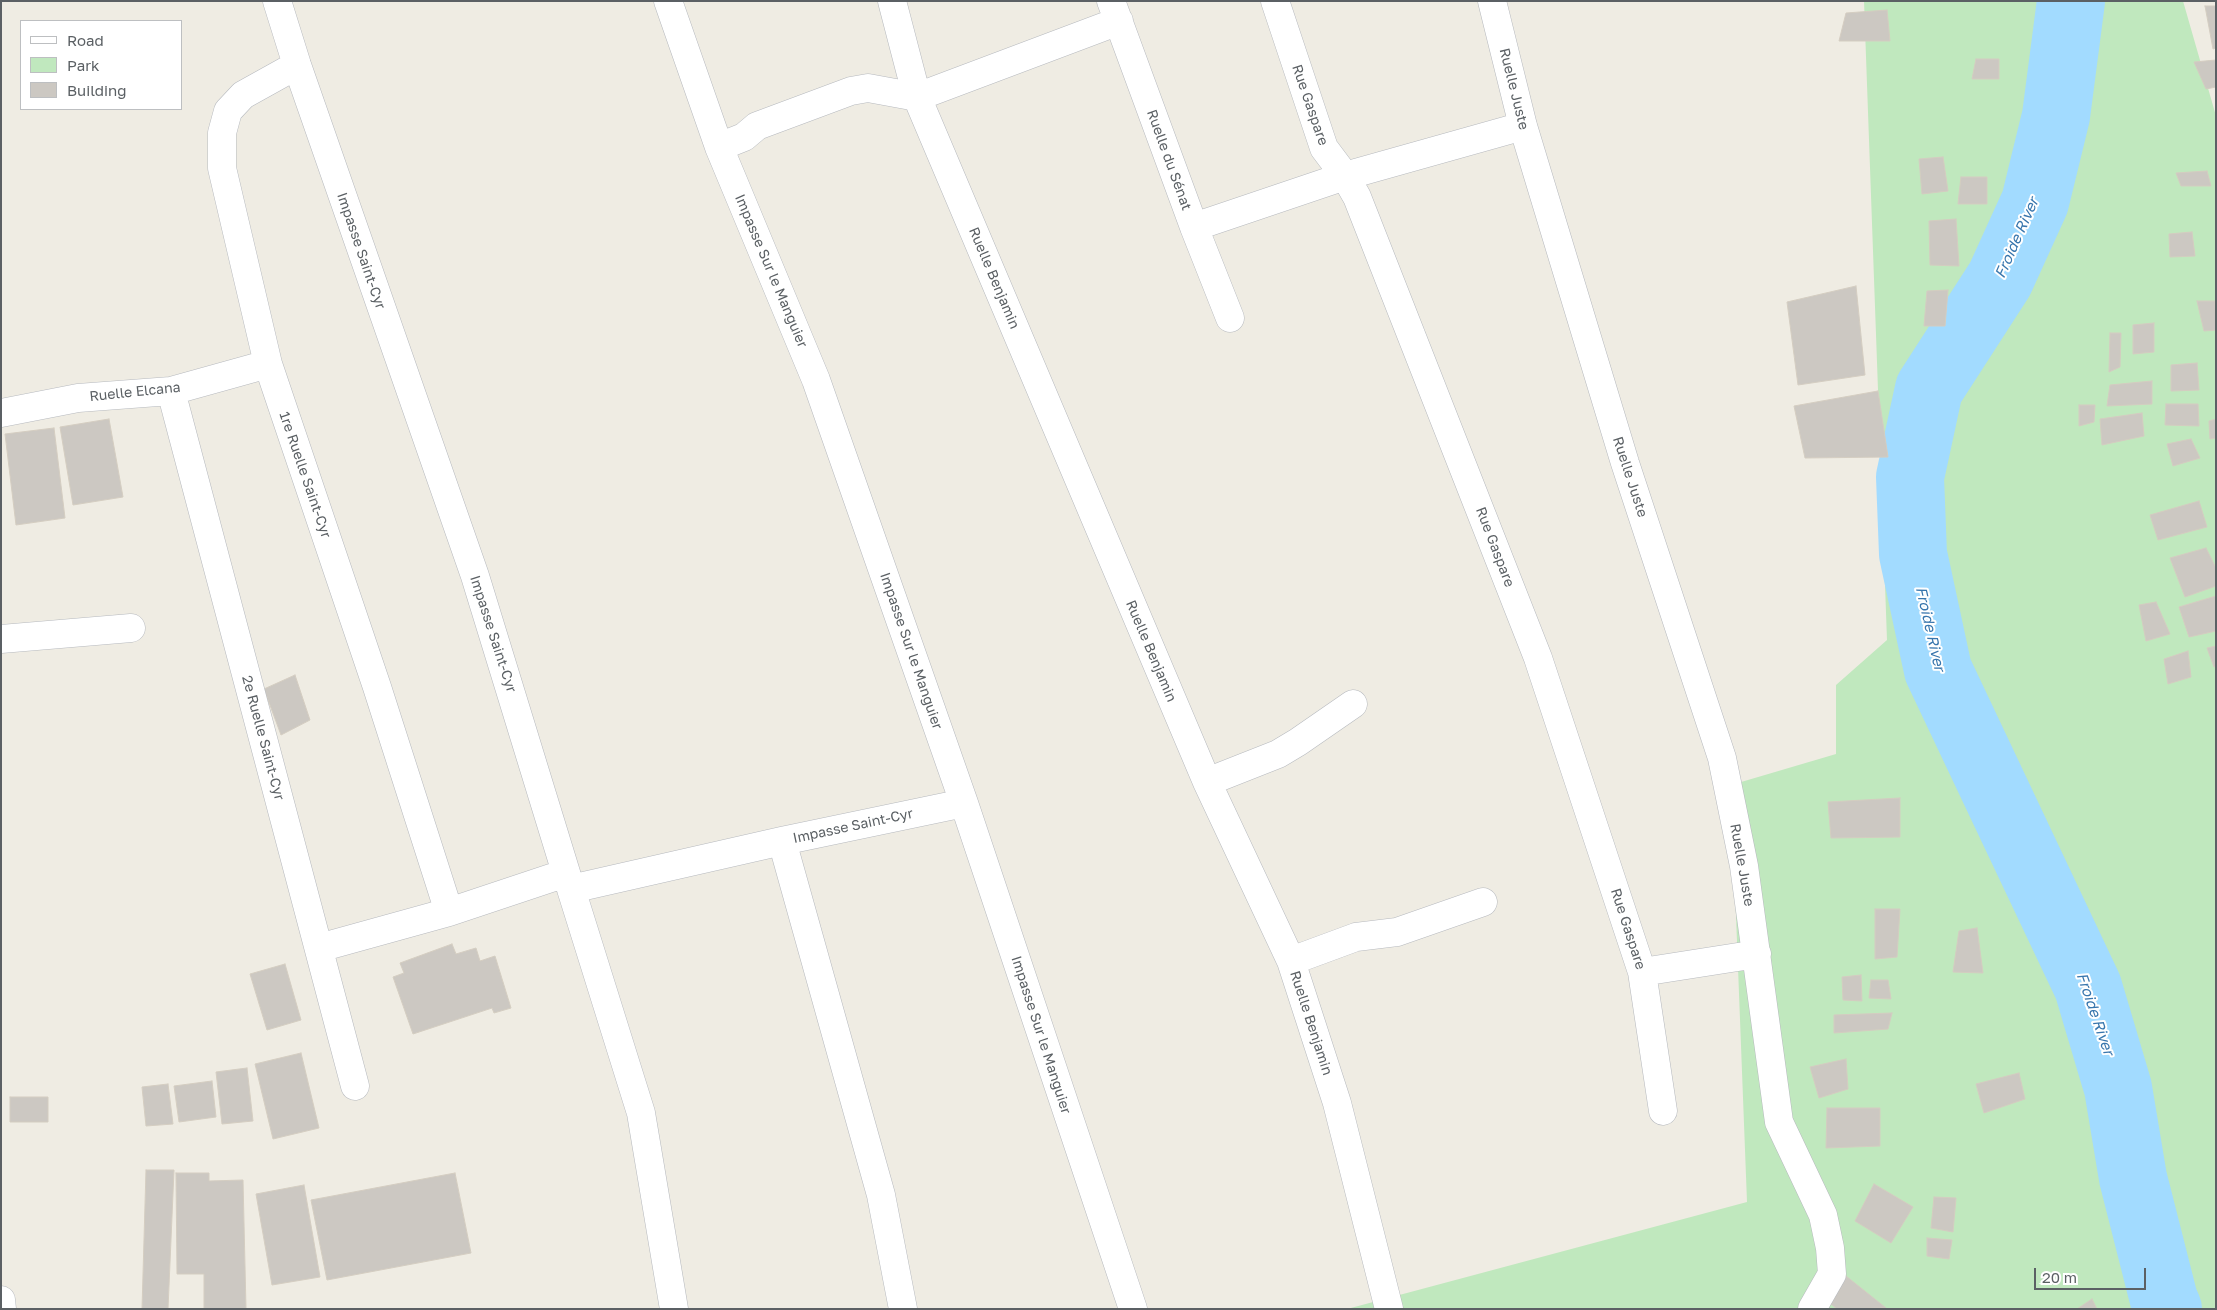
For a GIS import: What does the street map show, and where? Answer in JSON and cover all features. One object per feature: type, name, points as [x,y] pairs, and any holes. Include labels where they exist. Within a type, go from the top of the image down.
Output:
[{"type":"street","name":"Impasse Saint-Cyr","points":[[277,1],[297,65],[475,576],[569,881],[782,841],[964,803]]},
{"type":"street","name":"Impasse Sur le Manguier","points":[[668,1],[719,147],[816,380],[964,803],[1133,1309]]},
{"type":"street","name":"Ruelle Benjamin","points":[[892,1],[917,97],[1207,782],[1291,961],[1337,1103],[1389,1309]]},
{"type":"street","name":"Rue Gaspare","points":[[1275,1],[1324,148],[1345,176],[1357,197],[1538,658],[1642,972],[1663,1111]]},
{"type":"street","name":"Ruelle Juste","points":[[1492,1],[1523,126],[1625,463],[1722,758],[1744,866],[1779,1122],[1823,1215],[1830,1248],[1832,1274],[1812,1309]]},
{"type":"street","points":[[719,147],[744,137],[757,126],[851,91],[868,88],[917,97],[1115,11]]},
{"type":"street","name":"Ruelle du Sénat","points":[[1115,11],[1194,227],[1230,318]]},
{"type":"street","name":"1re Ruelle Saint-Cyr","points":[[297,65],[243,94],[228,111],[222,133],[222,168],[268,364],[449,912]]},
{"type":"street","points":[[1194,227],[1345,176],[1523,126]]},
{"type":"street","name":"Ruelle Elcana","points":[[1,413],[78,398],[171,391],[268,364]]},
{"type":"street","name":"2e Ruelle Saint-Cyr","points":[[171,391],[355,1086]]},
{"type":"street","points":[[1,639],[130,628]]},
{"type":"street","points":[[1207,782],[1278,754],[1353,704]]},
{"type":"street","points":[[782,841],[882,1195],[903,1309]]},
{"type":"street","points":[[319,948],[569,881],[641,1113],[674,1309]]},
{"type":"street","points":[[1291,961],[1356,937],[1396,932],[1483,902]]},
{"type":"street","points":[[1642,972],[1757,954]]},
{"type":"street","points":[[1,1300],[2,1309]]},
{"type":"green space","points":[[1864,1],[2183,1],[2216,116],[2216,1309],[1347,1309],[1747,1202],[1731,785],[1836,754],[1836,685],[1887,640]]},
{"type":"building","points":[[2205,6],[2216,6],[2216,48],[2213,49]]},
{"type":"building","points":[[1887,10],[1890,41],[1839,41],[1846,13]]},
{"type":"building","points":[[1976,59],[1999,59],[1999,79],[1972,79]]},
{"type":"building","points":[[2216,60],[2216,87],[2206,89],[2194,62]]},
{"type":"building","points":[[1943,157],[1948,191],[1922,194],[1919,159]]},
{"type":"building","points":[[2207,171],[2211,186],[2181,186],[2176,173]]},
{"type":"building","points":[[1961,177],[1987,177],[1987,204],[1958,204]]},
{"type":"building","points":[[1956,219],[1959,266],[1930,265],[1929,221]]},
{"type":"building","points":[[2192,232],[2195,256],[2170,257],[2169,234]]},
{"type":"building","points":[[1856,286],[1865,375],[1798,385],[1787,302]]},
{"type":"building","points":[[1948,290],[1945,326],[1924,326],[1927,291]]},
{"type":"building","points":[[2197,301],[2215,301],[2216,330],[2204,331]]},
{"type":"building","points":[[2154,323],[2154,352],[2133,354],[2133,325]]},
{"type":"building","points":[[2110,333],[2121,333],[2120,367],[2109,372]]},
{"type":"building","points":[[2197,363],[2199,390],[2171,391],[2171,365]]},
{"type":"building","points":[[2152,381],[2152,404],[2107,406],[2110,385]]},
{"type":"building","points":[[1878,391],[1888,457],[1805,458],[1794,406]]},
{"type":"building","points":[[2166,404],[2198,404],[2199,426],[2165,425]]},
{"type":"building","points":[[2079,405],[2095,405],[2094,422],[2079,426]]},
{"type":"building","points":[[2142,413],[2144,436],[2102,445],[2100,419]]},
{"type":"building","points":[[109,419],[123,497],[73,505],[60,427]]},
{"type":"building","points":[[2216,419],[2216,438],[2210,439],[2209,421]]},
{"type":"building","points":[[54,428],[65,518],[16,525],[5,434]]},
{"type":"building","points":[[2191,439],[2200,458],[2173,466],[2167,444]]},
{"type":"building","points":[[2199,501],[2207,527],[2158,540],[2150,515]]},
{"type":"building","points":[[2206,548],[2216,568],[2216,586],[2185,597],[2170,558]]},
{"type":"building","points":[[2216,596],[2216,631],[2189,637],[2179,607]]},
{"type":"building","points":[[2156,602],[2170,634],[2146,641],[2139,605]]},
{"type":"building","points":[[2216,646],[2216,666],[2214,667],[2207,648]]},
{"type":"building","points":[[2188,651],[2191,677],[2168,684],[2164,659]]},
{"type":"building","points":[[295,675],[310,720],[281,735],[264,689]]},
{"type":"building","points":[[1900,798],[1900,837],[1831,838],[1828,802]]},
{"type":"building","points":[[1875,909],[1900,909],[1897,957],[1875,959]]},
{"type":"building","points":[[1977,928],[1983,973],[1953,972],[1959,931]]},
{"type":"building","points":[[452,944],[456,954],[476,948],[480,961],[495,956],[511,1008],[494,1013],[492,1008],[413,1034],[393,977],[404,973],[400,963]]},
{"type":"building","points":[[285,964],[301,1020],[267,1030],[250,974]]},
{"type":"building","points":[[1861,975],[1862,1001],[1843,1000],[1842,977]]},
{"type":"building","points":[[1871,980],[1888,980],[1891,999],[1869,998]]},
{"type":"building","points":[[1892,1013],[1888,1029],[1834,1033],[1834,1015]]},
{"type":"building","points":[[301,1053],[319,1128],[273,1139],[255,1064]]},
{"type":"building","points":[[1846,1059],[1848,1089],[1819,1098],[1810,1067]]},
{"type":"building","points":[[247,1068],[253,1121],[222,1124],[216,1072]]},
{"type":"building","points":[[2019,1073],[2025,1099],[1984,1113],[1976,1084]]},
{"type":"building","points":[[212,1081],[216,1117],[179,1122],[174,1086]]},
{"type":"building","points":[[168,1084],[173,1124],[146,1126],[142,1087]]},
{"type":"building","points":[[10,1097],[48,1097],[48,1122],[10,1122]]},
{"type":"building","points":[[1827,1108],[1880,1108],[1880,1146],[1826,1148]]},
{"type":"building","points":[[146,1170],[174,1170],[168,1309],[142,1309]]},
{"type":"building","points":[[176,1173],[209,1173],[209,1181],[243,1180],[246,1309],[204,1309],[204,1274],[177,1274]]},
{"type":"building","points":[[455,1173],[471,1253],[327,1280],[311,1200]]},
{"type":"building","points":[[1874,1184],[1913,1207],[1891,1243],[1855,1221]]},
{"type":"building","points":[[304,1185],[320,1277],[272,1285],[256,1194]]},
{"type":"building","points":[[1934,1197],[1956,1198],[1953,1232],[1931,1228]]},
{"type":"building","points":[[1927,1238],[1952,1240],[1949,1259],[1927,1256]]},
{"type":"building","points":[[1846,1276],[1886,1308],[1837,1309],[1826,1300]]},
{"type":"building","points":[[2092,1299],[2097,1309],[2077,1309]]},
{"type":"waterway","name":"Froide River","points":[[2071,1],[2056,116],[2035,202],[2000,279],[1929,389],[1910,477],[1913,554],[1938,670],[2088,987],[2118,1088],[2133,1178],[2164,1300],[2168,1309]]}]
